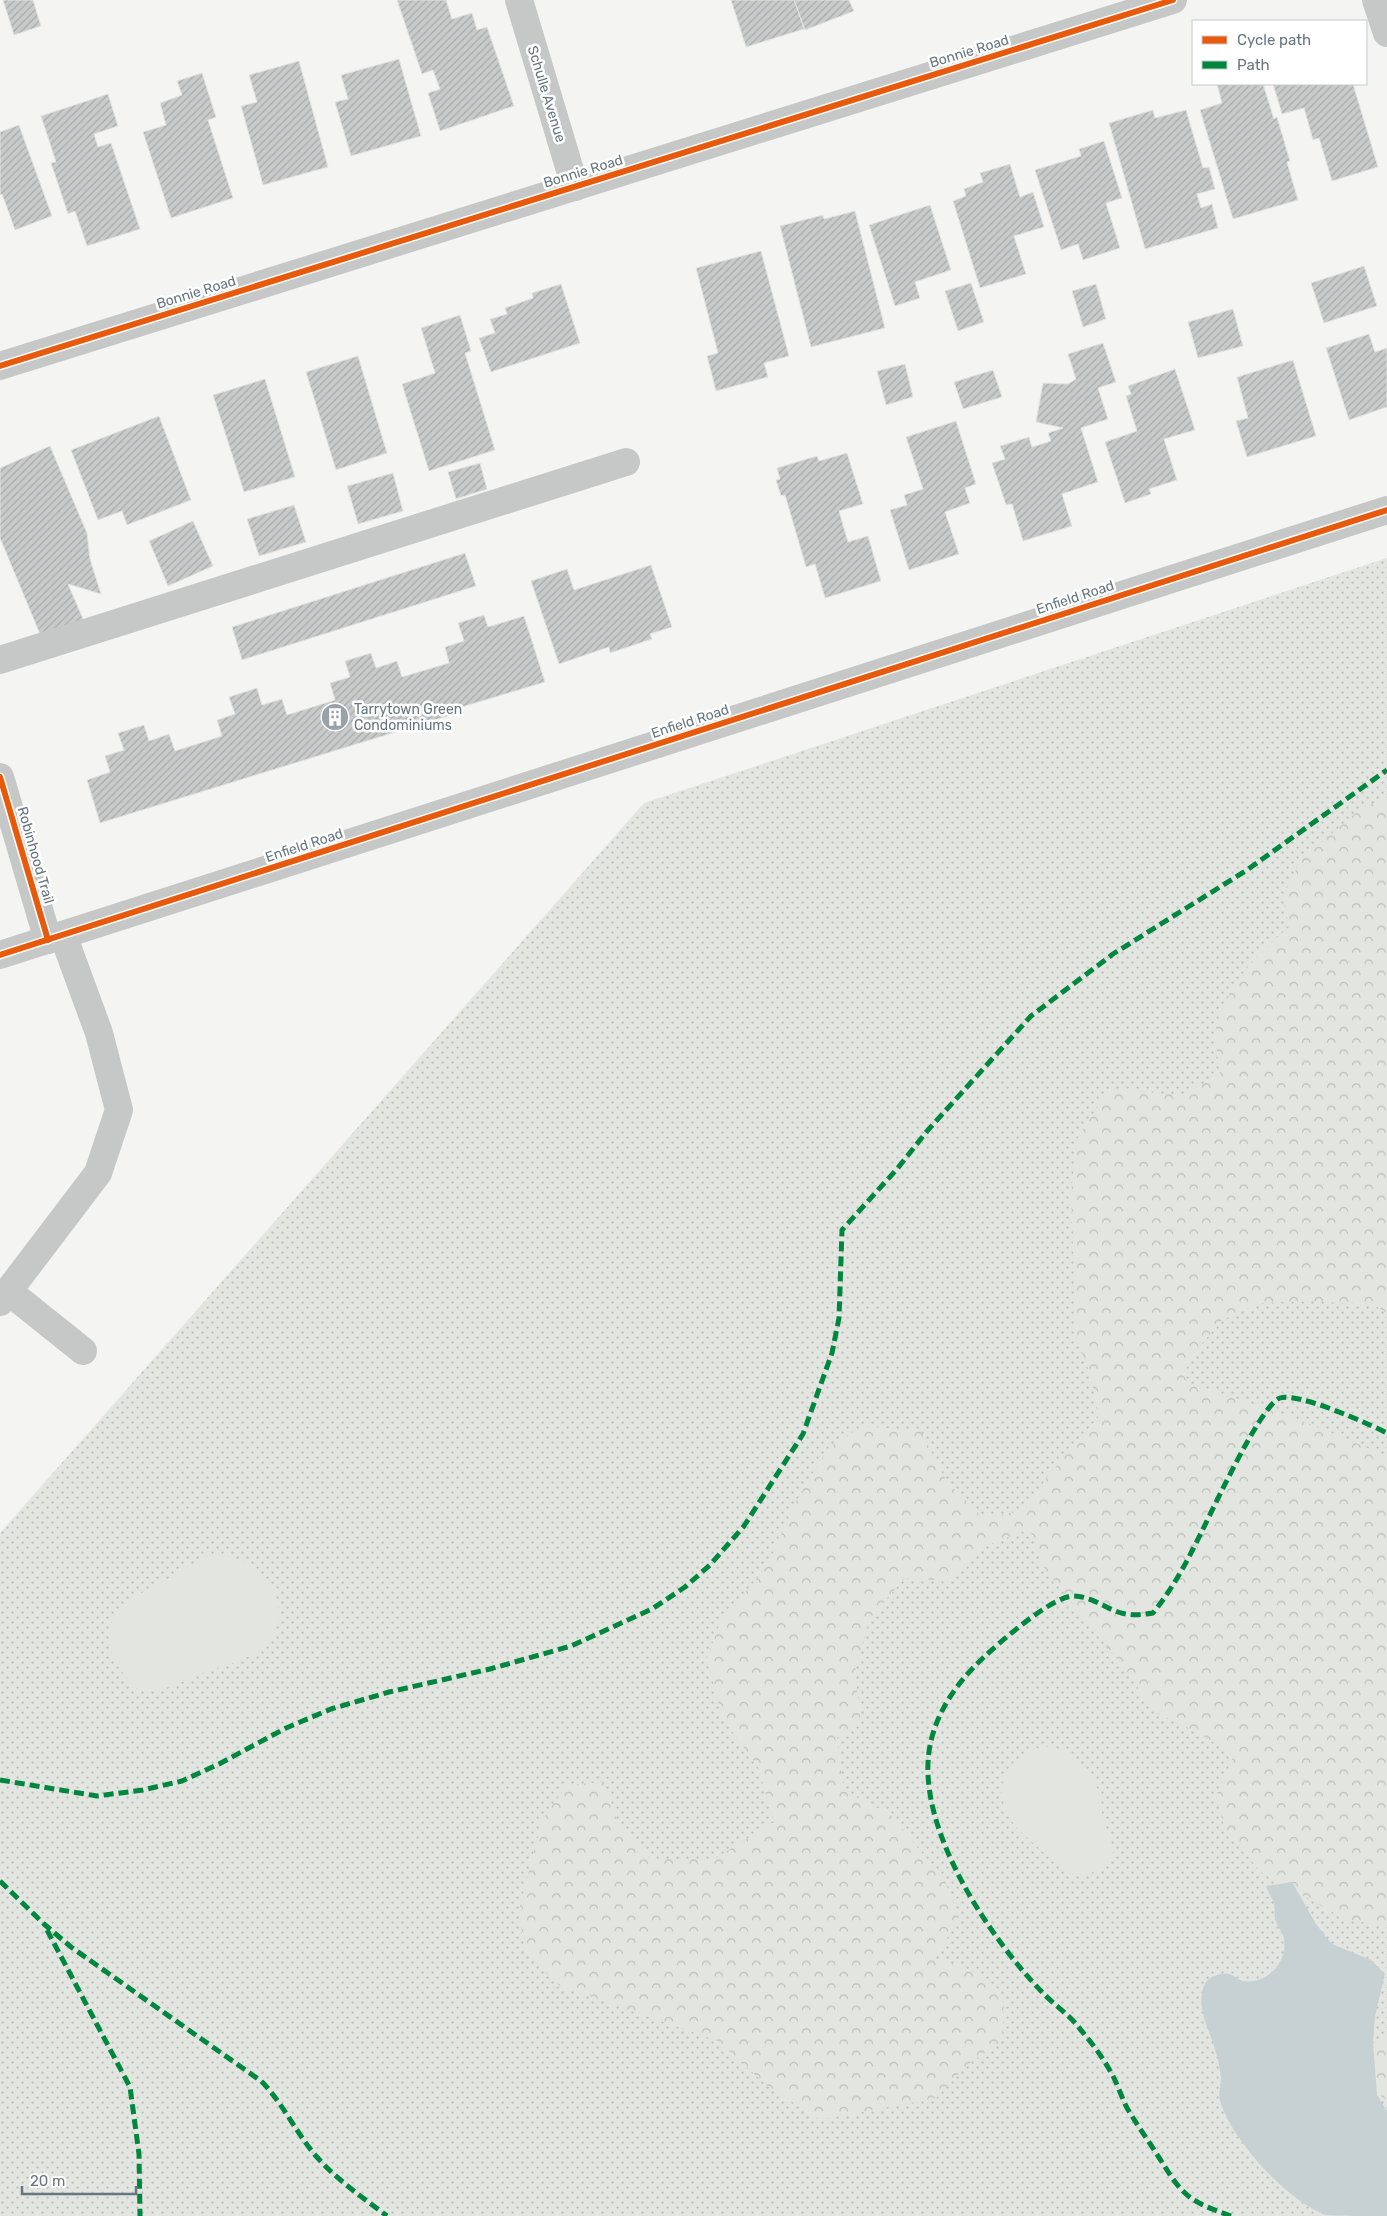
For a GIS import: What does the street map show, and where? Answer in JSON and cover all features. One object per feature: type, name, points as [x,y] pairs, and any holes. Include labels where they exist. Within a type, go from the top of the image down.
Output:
[{"type":"street","name":"Schulle Avenue","points":[[519,0],[575,187]]},
{"type":"street","name":"Bonnie Road","points":[[0,366],[1173,0]]},
{"type":"street","points":[[1376,0],[1387,33]]},
{"type":"street","points":[[0,660],[626,462]]},
{"type":"street","name":"Enfield Road","points":[[0,955],[1387,510]]},
{"type":"street","name":"Robinhood Trail","points":[[0,778],[56,938],[99,1033],[119,1110],[98,1172],[4,1296]]},
{"type":"street","points":[[4,1296],[83,1351]]},
{"type":"green space","points":[[1387,558],[1387,2216],[0,2216],[0,1533],[644,803]]},
{"type":"green space","points":[[1387,799],[1387,1313],[1374,1305],[1311,1301],[1260,1303],[1222,1320],[1187,1361],[1186,1383],[1295,1418],[1387,1456],[1387,1927],[1343,1918],[1261,1872],[1225,1830],[1216,1796],[1234,1755],[1197,1732],[1152,1711],[1132,1678],[1042,1565],[1030,1529],[985,1546],[951,1581],[905,1578],[870,1618],[855,1671],[861,1724],[837,1738],[844,1791],[890,1814],[945,1881],[959,1919],[935,1958],[976,1973],[1004,2003],[1002,2041],[967,2065],[936,2098],[820,2120],[765,2084],[718,2041],[560,1986],[525,1953],[519,1910],[542,1820],[567,1785],[604,1782],[616,1818],[650,1859],[714,1859],[774,1822],[758,1767],[722,1718],[707,1658],[720,1623],[768,1565],[794,1505],[828,1448],[862,1426],[921,1431],[947,1482],[982,1517],[1024,1511],[1048,1476],[1099,1416],[1090,1374],[1076,1335],[1071,1193],[1077,1139],[1109,1089],[1183,1095],[1220,1074],[1216,1032],[1220,1016],[1234,986],[1243,973],[1289,927],[1283,897],[1300,861],[1364,806]]},
{"type":"green space","points":[[210,1556],[227,1556],[237,1559],[262,1575],[271,1586],[277,1598],[279,1611],[277,1624],[271,1637],[260,1649],[239,1661],[163,1689],[138,1689],[123,1673],[112,1654],[109,1632],[112,1622],[118,1612],[134,1598],[193,1563]]},
{"type":"green space","points":[[1042,1747],[1052,1747],[1071,1752],[1089,1772],[1099,1792],[1103,1818],[1114,1850],[1108,1862],[1097,1871],[1076,1874],[1061,1868],[1025,1836],[1011,1820],[1005,1808],[1002,1785],[1011,1765],[1019,1757]]},
{"type":"green space","points":[[1387,2032],[1387,2100],[1382,2097],[1359,2068]]},
{"type":"shaded area","points":[[1292,1882],[1316,1924],[1332,1944],[1371,1960],[1385,1974],[1375,2016],[1373,2043],[1377,2095],[1387,2111],[1387,2216],[1326,2215],[1295,2197],[1263,2168],[1249,2151],[1226,2117],[1220,2101],[1221,2078],[1219,2064],[1203,2012],[1202,1995],[1204,1986],[1208,1980],[1221,1974],[1233,1975],[1243,1981],[1252,1981],[1268,1976],[1274,1970],[1283,1956],[1284,1939],[1276,1922],[1274,1903],[1266,1886]]},
{"type":"building","points":[[3,0],[33,0],[41,26],[14,35]]},
{"type":"building","points":[[397,0],[446,0],[452,19],[472,13],[477,30],[487,27],[514,106],[440,131],[428,93],[440,89],[433,70],[422,74]]},
{"type":"building","points":[[731,0],[795,0],[804,29],[746,47]]},
{"type":"building","points":[[794,0],[849,0],[854,11],[805,30]]},
{"type":"building","points":[[399,59],[421,136],[351,156],[335,102],[348,99],[341,75]]},
{"type":"building","points":[[299,61],[328,167],[263,185],[241,106],[257,102],[249,75]]},
{"type":"building","points":[[202,73],[216,117],[208,120],[233,198],[171,218],[143,132],[166,125],[160,103],[182,95],[177,81]]},
{"type":"building","points":[[1217,85],[1263,85],[1274,119],[1277,117],[1290,161],[1287,162],[1298,200],[1233,219],[1200,110],[1222,103]]},
{"type":"building","points":[[1273,85],[1353,85],[1378,167],[1332,181],[1319,138],[1313,140],[1304,108],[1282,114]]},
{"type":"building","points":[[108,94],[118,126],[94,134],[98,147],[111,143],[140,229],[87,246],[75,211],[68,214],[51,163],[56,162],[41,116]]},
{"type":"building","points":[[1153,110],[1155,118],[1186,110],[1203,168],[1209,167],[1215,189],[1197,194],[1201,208],[1212,204],[1218,228],[1145,249],[1109,123]]},
{"type":"building","points":[[19,125],[52,216],[15,230],[2,194],[0,195],[0,132]]},
{"type":"building","points":[[1104,141],[1122,198],[1106,203],[1120,248],[1083,260],[1078,244],[1061,250],[1035,170],[1081,156],[1079,149]]},
{"type":"building","points":[[1010,164],[1020,197],[1033,192],[1044,227],[1014,236],[1026,274],[980,288],[953,201],[966,196],[964,189],[983,182],[980,173]]},
{"type":"building","points":[[930,205],[951,270],[915,282],[920,298],[895,306],[869,225]]},
{"type":"building","points":[[855,211],[885,328],[811,347],[780,226],[823,215],[824,219]]},
{"type":"building","points":[[761,251],[789,356],[764,363],[768,377],[716,391],[707,356],[718,353],[696,268]]},
{"type":"building","points":[[1364,266],[1377,306],[1324,323],[1311,283]]},
{"type":"building","points":[[971,283],[984,322],[958,331],[945,291]]},
{"type":"building","points":[[561,284],[580,343],[491,372],[479,338],[495,333],[490,319],[507,314],[505,308],[533,298],[532,293]]},
{"type":"building","points":[[1096,284],[1106,319],[1083,327],[1072,291]]},
{"type":"building","points":[[1233,309],[1243,346],[1198,358],[1188,322]]},
{"type":"building","points":[[460,315],[471,351],[465,353],[495,450],[429,471],[402,384],[435,373],[421,328]]},
{"type":"building","points":[[1369,334],[1375,352],[1387,348],[1387,407],[1349,420],[1326,348]]},
{"type":"building","points":[[1103,343],[1116,382],[1098,388],[1108,419],[1081,428],[1098,482],[1062,494],[1072,526],[1023,541],[1012,504],[1006,505],[992,463],[1005,459],[1000,446],[1029,437],[1032,447],[1051,441],[1048,433],[1063,428],[1036,422],[1043,383],[1068,384],[1076,379],[1068,354]]},
{"type":"building","points":[[358,356],[387,453],[336,470],[306,372]]},
{"type":"building","points":[[1293,360],[1316,436],[1247,457],[1236,421],[1248,418],[1237,377]]},
{"type":"building","points":[[905,364],[913,397],[886,405],[877,371]]},
{"type":"building","points":[[1175,369],[1195,430],[1164,439],[1177,480],[1149,489],[1151,494],[1125,503],[1105,442],[1137,431],[1126,396],[1131,394],[1128,386]]},
{"type":"building","points":[[993,370],[1002,397],[963,409],[954,382]]},
{"type":"building","points":[[265,379],[295,477],[244,492],[213,395]]},
{"type":"building","points":[[159,416],[191,500],[127,525],[122,511],[98,520],[71,450]]},
{"type":"building","points":[[956,421],[976,484],[965,488],[970,503],[945,512],[959,554],[909,570],[890,510],[907,505],[904,495],[923,489],[906,437]]},
{"type":"building","points":[[50,446],[87,533],[90,559],[101,594],[68,584],[84,621],[42,639],[0,538],[0,468]]},
{"type":"building","points":[[847,453],[863,504],[839,511],[848,542],[868,536],[881,581],[825,598],[815,564],[806,567],[785,495],[781,496],[776,480],[780,479],[777,468],[817,456],[819,461]]},
{"type":"building","points":[[480,463],[487,489],[456,499],[448,472]]},
{"type":"building","points":[[393,473],[403,511],[358,524],[347,486]]},
{"type":"building","points":[[294,505],[306,542],[259,556],[247,519]]},
{"type":"building","points":[[193,521],[213,566],[168,586],[149,541]]},
{"type":"building","points":[[465,553],[476,586],[242,660],[232,627]]},
{"type":"building","points":[[651,565],[672,627],[650,634],[652,639],[610,653],[609,647],[559,664],[531,581],[567,569],[574,590]]},
{"type":"building","name":"Tarrytown Green Condominiums","points":[[484,615],[488,627],[524,616],[545,682],[462,707],[464,711],[100,823],[87,780],[110,772],[105,756],[124,750],[118,733],[144,725],[149,741],[169,734],[175,751],[222,736],[217,720],[235,714],[229,697],[257,688],[262,705],[282,699],[287,715],[335,700],[330,683],[350,677],[345,661],[371,653],[376,668],[397,661],[402,677],[449,663],[445,647],[464,641],[458,623]]},
{"type":"marked path","points":[[0,1780],[97,1796],[143,1790],[182,1781],[219,1764],[286,1728],[331,1709],[389,1692],[490,1669],[571,1646],[652,1609],[685,1587],[710,1565],[744,1526],[803,1434],[832,1353],[839,1318],[842,1230],[897,1169],[928,1130],[1031,1016],[1113,954],[1247,870],[1387,770]]},
{"type":"marked path","points":[[1231,2216],[1195,2201],[1177,2184],[1127,2108],[1113,2076],[1098,2051],[1076,2024],[1023,1971],[984,1919],[952,1861],[931,1802],[928,1773],[928,1756],[931,1740],[936,1724],[951,1695],[971,1670],[1013,1632],[1052,1604],[1064,1598],[1079,1596],[1122,1613],[1135,1615],[1153,1613],[1170,1590],[1184,1565],[1247,1442],[1271,1406],[1280,1398],[1289,1397],[1317,1404],[1350,1416],[1387,1433]]},
{"type":"marked path","points":[[0,1881],[44,1924],[71,1947],[261,2081],[324,2165],[350,2188],[387,2216]]},
{"type":"marked path","points":[[47,1930],[130,2087],[139,2154],[140,2216]]},
{"type":"cycle path","points":[[0,366],[1173,0]]},
{"type":"cycle path","points":[[0,955],[1387,510]]},
{"type":"cycle path","points":[[0,777],[48,940]]},
{"type":"place","name":"Tarrytown Green Condominiums","points":[[335,717]]}]
